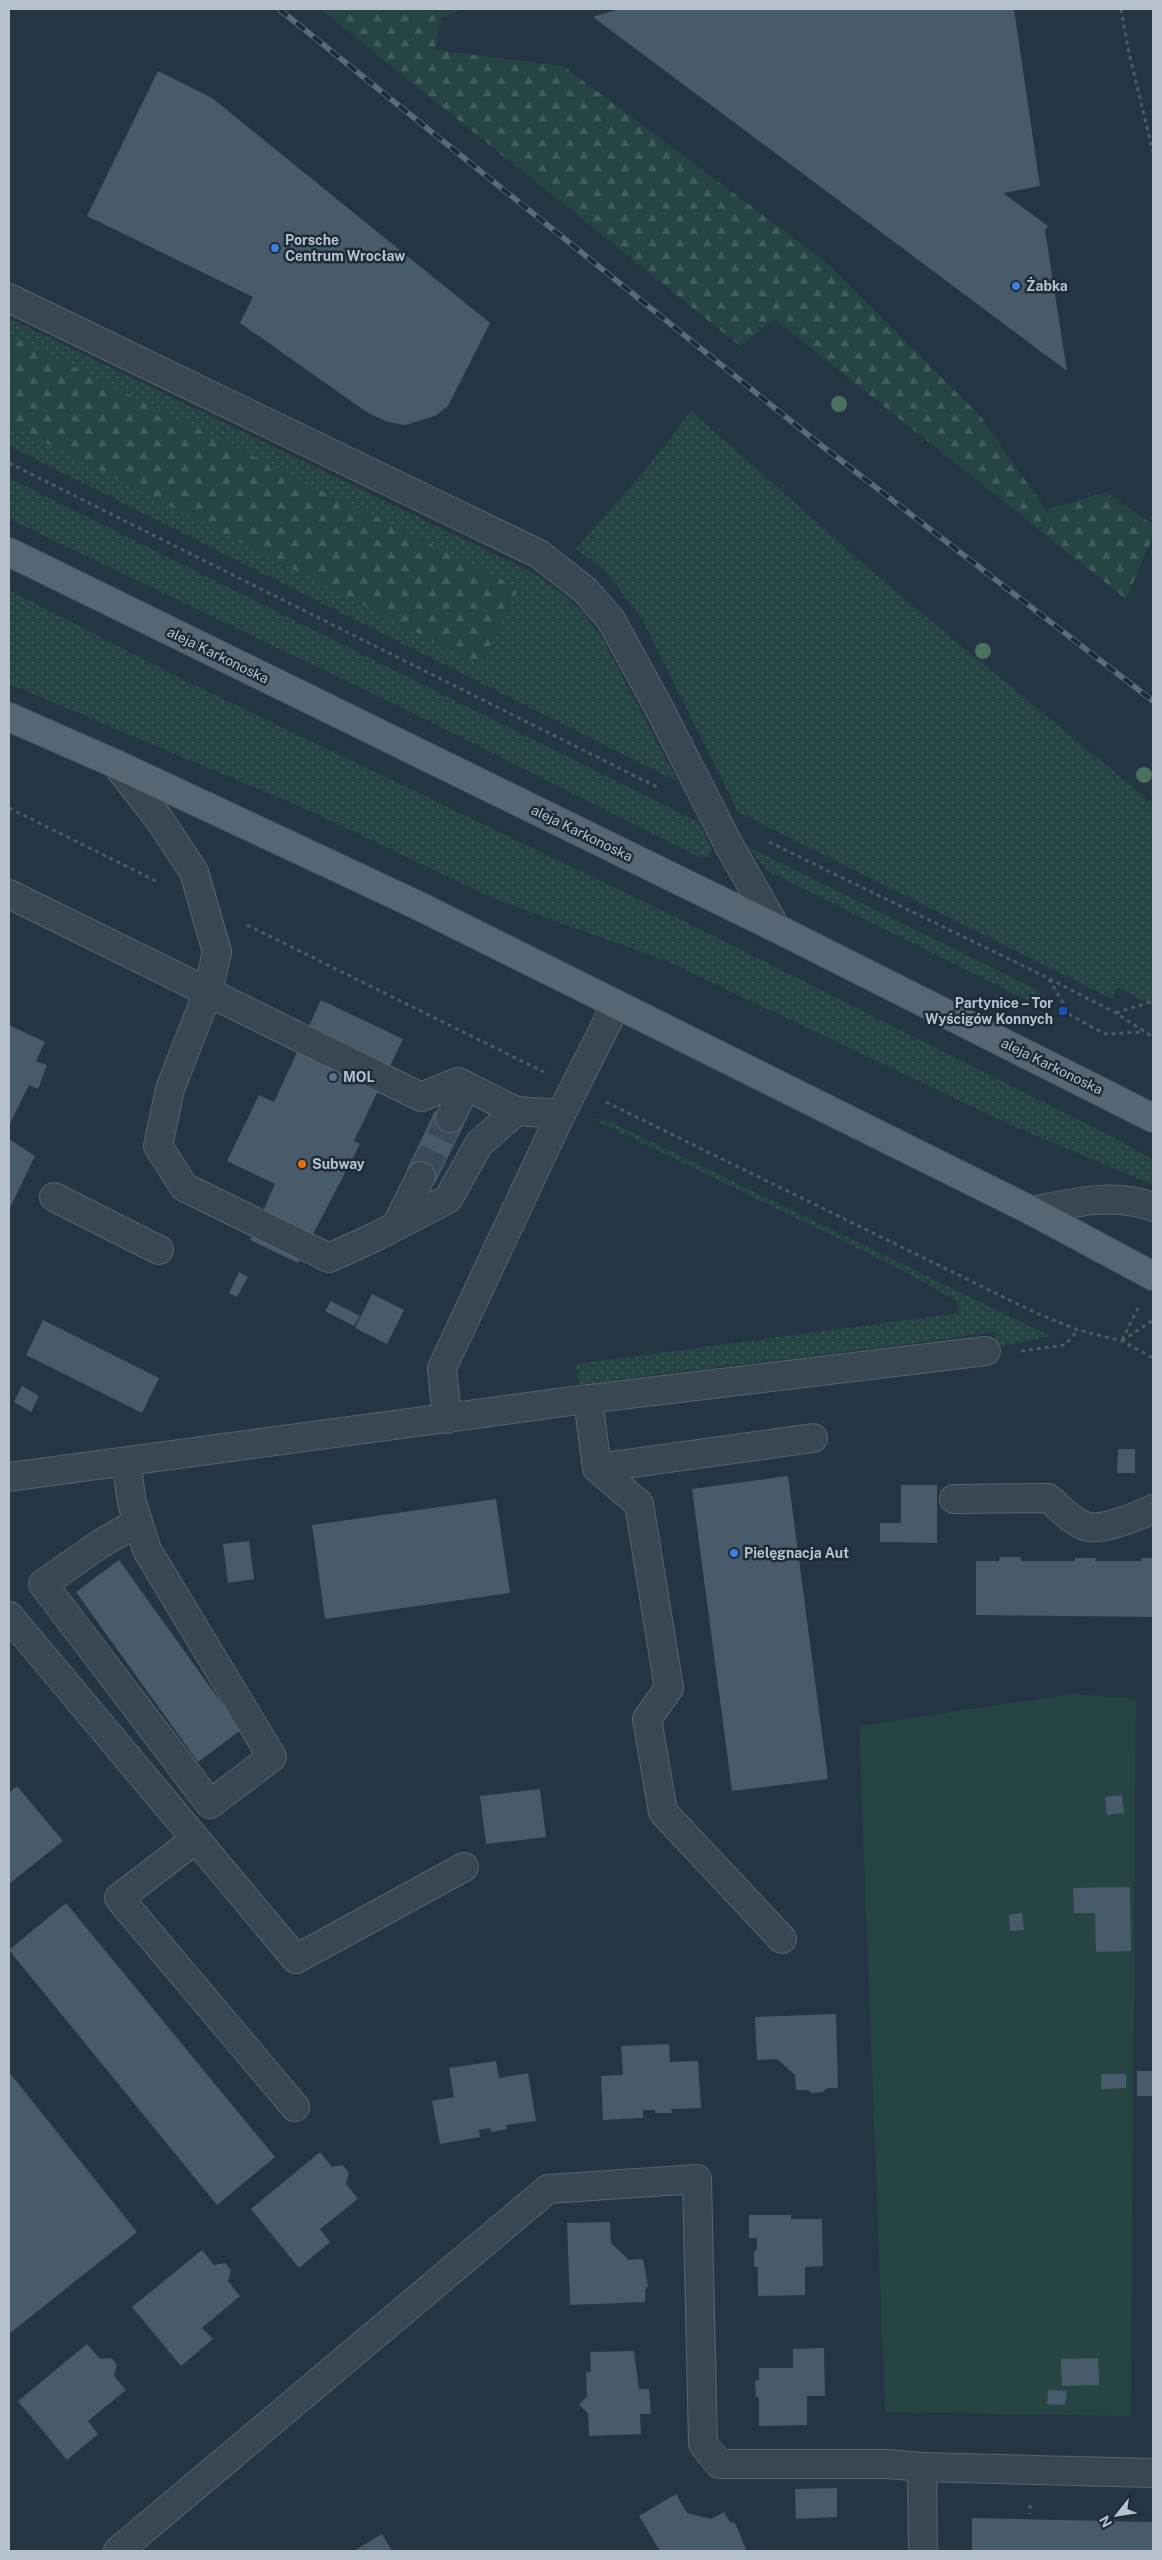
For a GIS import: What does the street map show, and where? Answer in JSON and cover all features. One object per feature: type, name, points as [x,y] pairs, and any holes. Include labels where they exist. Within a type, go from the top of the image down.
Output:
[{"type":"main road","name":"aleja Karkonoska","points":[[9,552],[776,928],[1152,1116]]},
{"type":"main road","points":[[9,717],[116,764],[417,905],[1032,1211],[1153,1276]]},
{"type":"street","points":[[9,298],[539,554],[585,590],[611,620],[658,706],[730,847],[776,928]]},
{"type":"street","points":[[116,764],[159,819],[194,872],[217,952],[208,992],[170,1089],[158,1146],[184,1187],[329,1258],[375,1237],[448,1199],[479,1144],[516,1111]]},
{"type":"street","points":[[9,894],[421,1097],[458,1082],[516,1111],[561,1114]]},
{"type":"street","points":[[447,1419],[442,1368],[561,1114],[616,1004]]},
{"type":"street","points":[[450,1118],[466,1086]]},
{"type":"street","points":[[397,1224],[421,1176]]},
{"type":"street","points":[[54,1198],[159,1250]]},
{"type":"street","points":[[1032,1211],[1102,1199],[1133,1199],[1153,1207]]},
{"type":"street","points":[[9,1477],[588,1399],[986,1351]]},
{"type":"street","points":[[588,1399],[597,1468],[639,1504],[669,1688],[647,1719],[663,1812],[782,1939]]},
{"type":"street","points":[[597,1468],[813,1438]]},
{"type":"street","points":[[126,1461],[132,1503],[147,1550],[272,1758],[210,1804],[43,1584],[100,1544],[138,1522]]},
{"type":"street","points":[[954,1499],[1048,1498],[1076,1521],[1088,1527],[1123,1523],[1153,1510]]},
{"type":"street","points":[[9,1616],[296,1958],[464,1867]]},
{"type":"street","points":[[196,1839],[119,1898],[295,2107]]},
{"type":"street","points":[[118,2551],[548,2189],[697,2179],[703,2444],[719,2464],[888,2464],[922,2467],[1153,2473]]},
{"type":"street","points":[[922,2467],[922,2551]]},
{"type":"path","points":[[1121,9],[1129,53],[1153,152]]},
{"type":"path","points":[[9,463],[668,793]]},
{"type":"path","points":[[760,838],[1048,978],[1116,1013],[1153,1037]]},
{"type":"path","points":[[1048,978],[1070,1015],[1105,1034],[1144,1032]]},
{"type":"path","points":[[1116,1013],[1153,1001]]},
{"type":"path","points":[[1122,1341],[1138,1308]]},
{"type":"path","points":[[1122,1341],[1153,1320]]},
{"type":"path","points":[[986,1351],[1000,1354],[1065,1345],[1078,1330]]},
{"type":"path","points":[[1122,1341],[1153,1358]]},
{"type":"green space","points":[[320,9],[463,9],[441,18],[435,50],[563,66],[826,262],[981,417],[1046,510],[1107,492],[1153,525],[1153,536],[1126,599],[774,319],[740,346]]},
{"type":"green space","points":[[9,318],[533,573],[564,595],[584,614],[602,638],[678,782],[9,446]]},
{"type":"green space","points":[[9,335],[519,588],[480,665],[9,424]]},
{"type":"green space","points":[[691,411],[876,575],[1153,804],[1153,1006],[1117,987],[1112,999],[738,812],[643,621],[607,573],[576,549],[646,469]]},
{"type":"green space","points":[[9,478],[698,822],[712,849],[708,857],[701,858],[413,713],[9,519]]},
{"type":"green space","points":[[9,590],[178,677],[682,920],[1109,1135],[1153,1159],[1153,1185],[1006,1123],[669,962],[492,898],[315,813],[9,684]]},
{"type":"green space","points":[[747,846],[1039,991],[1043,1008],[768,871]]},
{"type":"green space","points":[[591,1118],[611,1122],[1050,1336],[998,1347],[994,1332],[579,1385],[576,1364],[959,1313],[956,1301],[900,1269]]},
{"type":"green space","points":[[1072,1694],[1136,1699],[1131,2416],[885,2412],[859,1726]]},
{"type":"building","points":[[619,9],[1014,9],[1040,186],[1003,193],[1048,226],[1045,230],[1067,371],[593,17]]},
{"type":"building","name":"Porsche Centrum Wrocław","points":[[158,71],[212,98],[490,323],[448,406],[435,416],[405,425],[388,422],[368,413],[240,323],[253,297],[87,216]]},
{"type":"building","points":[[321,1000],[403,1039],[354,1141],[360,1144],[298,1263],[250,1240],[275,1184],[227,1161],[259,1095],[274,1102]]},
{"type":"building","points":[[9,1025],[45,1042],[36,1061],[47,1065],[38,1089],[29,1085],[9,1126]]},
{"type":"building","points":[[435,1111],[464,1125],[435,1183],[407,1169]]},
{"type":"building","points":[[9,1139],[35,1156],[9,1210]]},
{"type":"building","points":[[239,1272],[248,1277],[237,1297],[229,1293]]},
{"type":"building","points":[[372,1294],[404,1310],[387,1344],[355,1328]]},
{"type":"building","points":[[331,1301],[360,1316],[354,1326],[325,1311]]},
{"type":"building","points":[[43,1320],[159,1378],[142,1413],[26,1355]]},
{"type":"building","points":[[22,1386],[39,1396],[31,1412],[14,1402]]},
{"type":"building","points":[[1118,1449],[1135,1449],[1135,1473],[1117,1473]]},
{"type":"building","points":[[788,1476],[828,1779],[732,1791],[692,1489]]},
{"type":"building","points":[[901,1485],[937,1485],[937,1543],[880,1542],[880,1523],[901,1523]]},
{"type":"building","points":[[496,1499],[510,1593],[325,1619],[312,1525]]},
{"type":"building","points":[[249,1541],[254,1579],[228,1583],[223,1544]]},
{"type":"building","points":[[1000,1557],[1021,1557],[1021,1561],[1075,1561],[1075,1558],[1096,1558],[1095,1561],[1141,1561],[1141,1558],[1153,1558],[1153,1617],[976,1615],[976,1561],[999,1561]]},
{"type":"building","points":[[119,1560],[241,1730],[198,1762],[76,1592]]},
{"type":"building","points":[[17,1786],[63,1841],[9,1884],[9,1793]]},
{"type":"building","points":[[540,1789],[546,1837],[486,1844],[480,1796]]},
{"type":"building","points":[[1122,1795],[1124,1813],[1107,1815],[1105,1797]]},
{"type":"building","points":[[1130,1887],[1131,1951],[1096,1952],[1095,1913],[1074,1913],[1073,1888]]},
{"type":"building","points":[[66,1903],[275,2157],[217,2205],[9,1950]]},
{"type":"building","points":[[1022,1913],[1024,1930],[1010,1931],[1009,1915]]},
{"type":"building","points":[[836,2014],[838,2088],[827,2088],[823,2092],[811,2093],[808,2090],[796,2090],[795,2075],[777,2059],[757,2060],[755,2017]]},
{"type":"building","points":[[669,2044],[670,2062],[698,2061],[701,2108],[671,2109],[672,2113],[655,2113],[655,2110],[643,2110],[643,2118],[603,2120],[601,2076],[623,2075],[621,2046]]},
{"type":"building","points":[[496,2061],[499,2078],[528,2073],[536,2121],[506,2125],[507,2129],[491,2132],[490,2128],[479,2130],[480,2137],[440,2144],[432,2101],[454,2097],[449,2068]]},
{"type":"building","points":[[1137,2071],[1153,2071],[1153,2096],[1137,2096]]},
{"type":"building","points":[[9,2072],[137,2232],[9,2334]]},
{"type":"building","points":[[1101,2074],[1126,2074],[1126,2088],[1101,2089]]},
{"type":"building","points":[[320,2152],[332,2167],[343,2165],[349,2173],[346,2184],[358,2199],[320,2229],[330,2242],[299,2268],[251,2209]]},
{"type":"building","points":[[749,2215],[791,2215],[791,2219],[822,2219],[823,2266],[805,2267],[805,2295],[758,2296],[758,2267],[754,2267],[754,2251],[757,2250],[757,2238],[749,2238]]},
{"type":"building","points":[[610,2222],[611,2243],[629,2260],[643,2259],[648,2286],[645,2290],[645,2302],[570,2305],[567,2223]]},
{"type":"building","points":[[202,2250],[214,2265],[225,2263],[231,2270],[228,2281],[240,2296],[202,2328],[213,2339],[181,2366],[132,2307]]},
{"type":"building","points":[[87,2344],[100,2359],[112,2358],[117,2365],[114,2376],[126,2390],[88,2421],[98,2434],[67,2460],[18,2401]]},
{"type":"building","points":[[824,2348],[825,2396],[807,2396],[807,2425],[759,2426],[759,2397],[756,2397],[755,2381],[759,2380],[759,2368],[793,2368],[793,2349]]},
{"type":"building","points":[[634,2351],[639,2389],[649,2389],[651,2414],[640,2414],[641,2434],[589,2436],[588,2413],[579,2405],[587,2396],[586,2372],[591,2372],[590,2352]]},
{"type":"building","points":[[1098,2358],[1099,2385],[1062,2386],[1061,2359]]},
{"type":"building","points":[[1048,2390],[1067,2391],[1065,2405],[1047,2404]]},
{"type":"building","points":[[837,2488],[837,2517],[796,2519],[795,2489]]},
{"type":"building","points":[[676,2494],[687,2513],[711,2519],[724,2512],[730,2522],[735,2523],[746,2549],[742,2551],[660,2551],[639,2516]]},
{"type":"building","points":[[972,2518],[1153,2522],[1153,2551],[972,2551]]},
{"type":"building","points":[[382,2534],[392,2551],[354,2551]]},
{"type":"tunnel","points":[[421,1176],[450,1118]]},
{"type":"railway","points":[[279,9],[817,442],[1153,701]]},
{"type":"place","name":"Porsche Centrum Wrocław","points":[[275,248]]},
{"type":"place","name":"Żabka","points":[[1016,286]]},
{"type":"place","name":"Partynice – Tor Wyścigów Konnych","points":[[1063,1011]]},
{"type":"place","name":"MOL","points":[[333,1077]]},
{"type":"place","name":"Subway","points":[[302,1164]]},
{"type":"place","name":"Pielęgnacja Aut","points":[[734,1553]]}]
